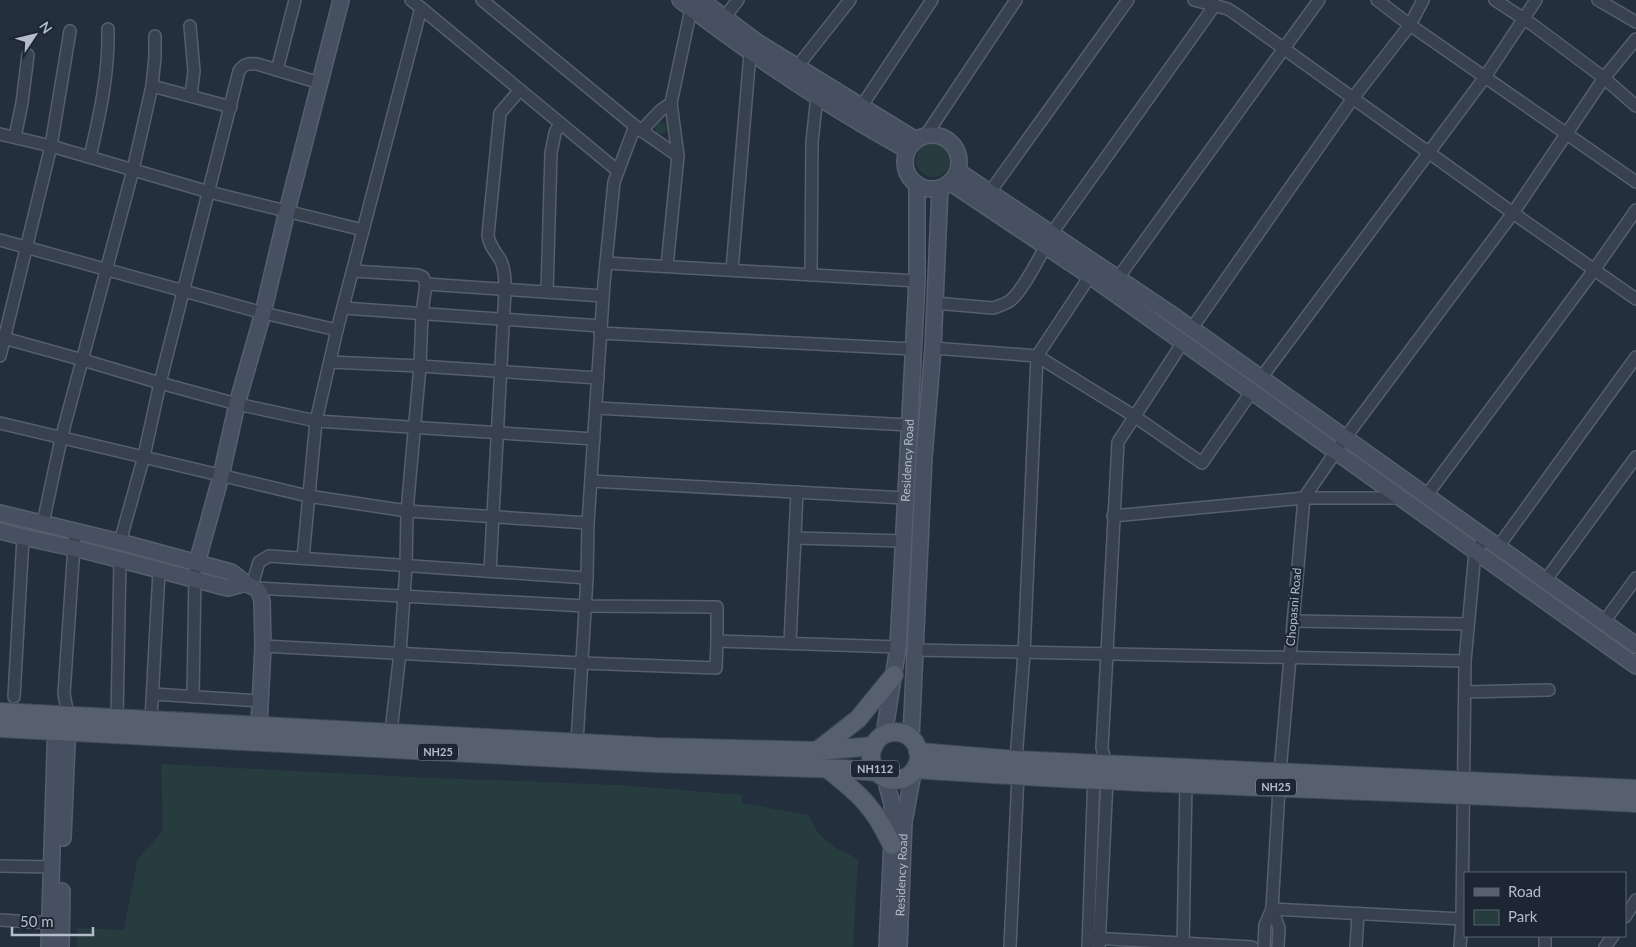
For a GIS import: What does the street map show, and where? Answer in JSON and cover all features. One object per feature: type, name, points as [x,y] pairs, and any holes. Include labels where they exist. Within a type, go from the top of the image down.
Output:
[{"type":"main road","points":[[196,563],[221,476],[237,404],[263,313],[341,0]]},
{"type":"main road","points":[[691,3],[724,18],[757,42],[917,142]]},
{"type":"main road","points":[[691,3],[750,53],[817,96],[917,142]]},
{"type":"main road","points":[[938,135],[947,138],[954,144],[960,162],[950,180],[932,189],[917,184],[910,177],[906,169],[905,159],[917,142],[938,135]]},
{"type":"main road","points":[[950,180],[990,192],[1090,276],[1636,666]]},
{"type":"main road","points":[[950,180],[1049,240],[1118,278],[1192,328],[1636,646]]},
{"type":"main road","name":"Residency Road","points":[[899,947],[904,822],[914,758],[915,650],[924,457],[935,302],[950,180]]},
{"type":"main road","name":"Residency Road","points":[[879,740],[894,675],[898,646],[916,281],[917,184]]},
{"type":"main road","points":[[0,514],[120,542],[231,572],[251,585],[260,594],[262,601],[263,646],[258,726]]},
{"type":"main road","points":[[0,531],[228,588],[251,585]]},
{"type":"main road","points":[[817,751],[858,719],[894,675]]},
{"type":"main road","name":"NH25","points":[[0,712],[62,723],[390,741],[655,763],[828,769],[881,775]]},
{"type":"main road","name":"NH25","points":[[0,728],[117,717],[258,726],[390,741],[578,742],[657,747],[817,751],[879,740]]},
{"type":"main road","points":[[49,947],[52,867],[62,723]]},
{"type":"main road","points":[[61,947],[62,723]]},
{"type":"main road","points":[[879,740],[898,733],[914,758]]},
{"type":"main road","name":"NH112","points":[[879,740],[872,759],[881,775],[897,780],[908,776],[914,758]]},
{"type":"main road","name":"NH25","points":[[914,758],[1017,768],[1101,768],[1279,780],[1463,787],[1636,789]]},
{"type":"main road","name":"NH25","points":[[1101,768],[1186,783],[1279,780]]},
{"type":"main road","points":[[828,769],[857,793],[869,806],[878,818],[892,845]]},
{"type":"main road","name":"Residency Road","points":[[881,775],[892,804],[887,947]]},
{"type":"main road","name":"NH25","points":[[1463,787],[1636,802]]},
{"type":"street","points":[[277,70],[295,0]]},
{"type":"street","points":[[411,0],[618,171]]},
{"type":"street","points":[[482,0],[638,128],[678,156]]},
{"type":"street","points":[[724,18],[738,0]]},
{"type":"street","points":[[797,67],[850,0]]},
{"type":"street","points":[[861,107],[932,0]]},
{"type":"street","points":[[917,142],[1016,0]]},
{"type":"street","points":[[990,192],[1128,0]]},
{"type":"street","points":[[1194,0],[1216,5],[1237,14],[1512,213],[1636,299]]},
{"type":"street","points":[[1118,278],[1319,0]]},
{"type":"street","points":[[1192,328],[1353,98],[1410,25],[1422,0]]},
{"type":"street","points":[[1495,0],[1604,78],[1636,106]]},
{"type":"street","points":[[1261,378],[1484,77],[1536,0]]},
{"type":"street","points":[[1598,0],[1636,22]]},
{"type":"street","points":[[1379,1],[1410,25],[1636,182]]},
{"type":"street","points":[[667,266],[678,156],[671,103],[691,3]]},
{"type":"street","points":[[935,302],[993,308],[1002,305],[1017,294],[1049,240],[1216,5]]},
{"type":"street","points":[[303,558],[316,421],[337,330],[421,8]]},
{"type":"street","points":[[190,26],[194,71],[191,96]]},
{"type":"street","points":[[90,157],[103,103],[109,58],[108,29]]},
{"type":"street","points":[[0,356],[2,337],[27,247],[51,146],[70,30]]},
{"type":"street","points":[[43,523],[61,439],[133,170],[152,86],[155,36]]},
{"type":"street","name":"Chopasni Road","points":[[1272,909],[1279,780],[1304,498],[1345,438],[1512,213],[1604,78],[1636,39]]},
{"type":"street","points":[[732,270],[750,53]]},
{"type":"street","points":[[15,137],[22,103],[28,56]]},
{"type":"street","points":[[120,542],[144,456],[160,383],[239,71],[244,65],[249,63],[257,64],[320,83]]},
{"type":"street","points":[[152,86],[231,107]]},
{"type":"street","points":[[490,571],[505,290],[504,270],[489,243],[488,235],[500,113],[520,90]]},
{"type":"street","points":[[811,274],[812,142],[817,96]]},
{"type":"street","points":[[578,742],[588,578],[588,523],[603,296],[614,182],[638,128],[671,103]]},
{"type":"street","points":[[547,292],[551,153],[555,134],[560,123]]},
{"type":"street","points":[[0,134],[51,146],[209,192],[363,230]]},
{"type":"street","points":[[1426,496],[1594,270],[1636,210]]},
{"type":"street","points":[[0,240],[263,313],[337,330]]},
{"type":"street","points":[[606,263],[916,281]]},
{"type":"street","points":[[353,270],[418,275],[423,277],[426,284],[422,313],[416,428],[407,510],[406,566],[400,653],[390,741]]},
{"type":"street","points":[[1010,947],[1037,356],[1090,276]]},
{"type":"street","points":[[426,284],[603,296]]},
{"type":"street","points":[[343,308],[422,313],[601,330],[913,349]]},
{"type":"street","points":[[2,337],[237,404],[316,421],[594,439]]},
{"type":"street","points":[[1183,342],[1118,442],[1106,653],[1094,943],[1252,947]]},
{"type":"street","points":[[933,348],[1037,356],[1134,416],[1202,463],[1252,391]]},
{"type":"street","points":[[1460,947],[1462,919],[1465,661],[1475,552],[1491,542],[1636,357]]},
{"type":"street","points":[[330,362],[598,378]]},
{"type":"street","points":[[596,408],[909,425]]},
{"type":"street","points":[[0,423],[61,439],[144,456],[308,496],[407,510],[588,523]]},
{"type":"street","points":[[1545,581],[1636,456]]},
{"type":"street","points":[[591,481],[905,498]]},
{"type":"street","points":[[790,643],[796,492]]},
{"type":"street","points":[[1113,516],[1304,498],[1402,498]]},
{"type":"street","points":[[62,723],[75,531]]},
{"type":"street","points":[[14,697],[23,538]]},
{"type":"street","points":[[795,538],[903,541]]},
{"type":"street","points":[[263,646],[582,663],[716,668],[717,607],[585,606],[251,585],[259,562],[269,556],[588,578]]},
{"type":"street","points":[[117,717],[120,560]]},
{"type":"street","points":[[193,697],[196,563]]},
{"type":"street","points":[[152,720],[159,571]]},
{"type":"street","points":[[1604,622],[1636,578]]},
{"type":"street","points":[[1293,621],[1467,624]]},
{"type":"street","points":[[717,640],[898,646]]},
{"type":"street","points":[[915,650],[1465,661]]},
{"type":"street","points":[[1465,692],[1549,690]]},
{"type":"street","points":[[153,694],[260,701]]},
{"type":"street","points":[[1184,945],[1186,783]]},
{"type":"street","points":[[0,866],[52,867]]},
{"type":"street","points":[[1626,915],[1636,899]]},
{"type":"street","points":[[1272,909],[1462,919]]},
{"type":"street","points":[[1264,947],[1265,925],[1272,909]]},
{"type":"street","points":[[1272,909],[1278,928],[1278,947]]},
{"type":"street","points":[[1356,947],[1358,914]]},
{"type":"street","points":[[0,920],[50,923]]},
{"type":"green space","points":[[659,122],[663,122],[667,128],[663,134],[659,134],[655,130],[655,126]]},
{"type":"green space","points":[[933,143],[940,144],[945,148],[949,153],[949,167],[945,172],[940,176],[933,177],[926,176],[921,172],[917,167],[916,160],[917,153],[921,148],[926,144]]},
{"type":"green space","points":[[161,764],[411,777],[619,785],[743,795],[741,803],[808,815],[818,833],[836,848],[858,859],[853,947],[77,947],[77,928],[124,930],[137,861],[163,830]]}]
